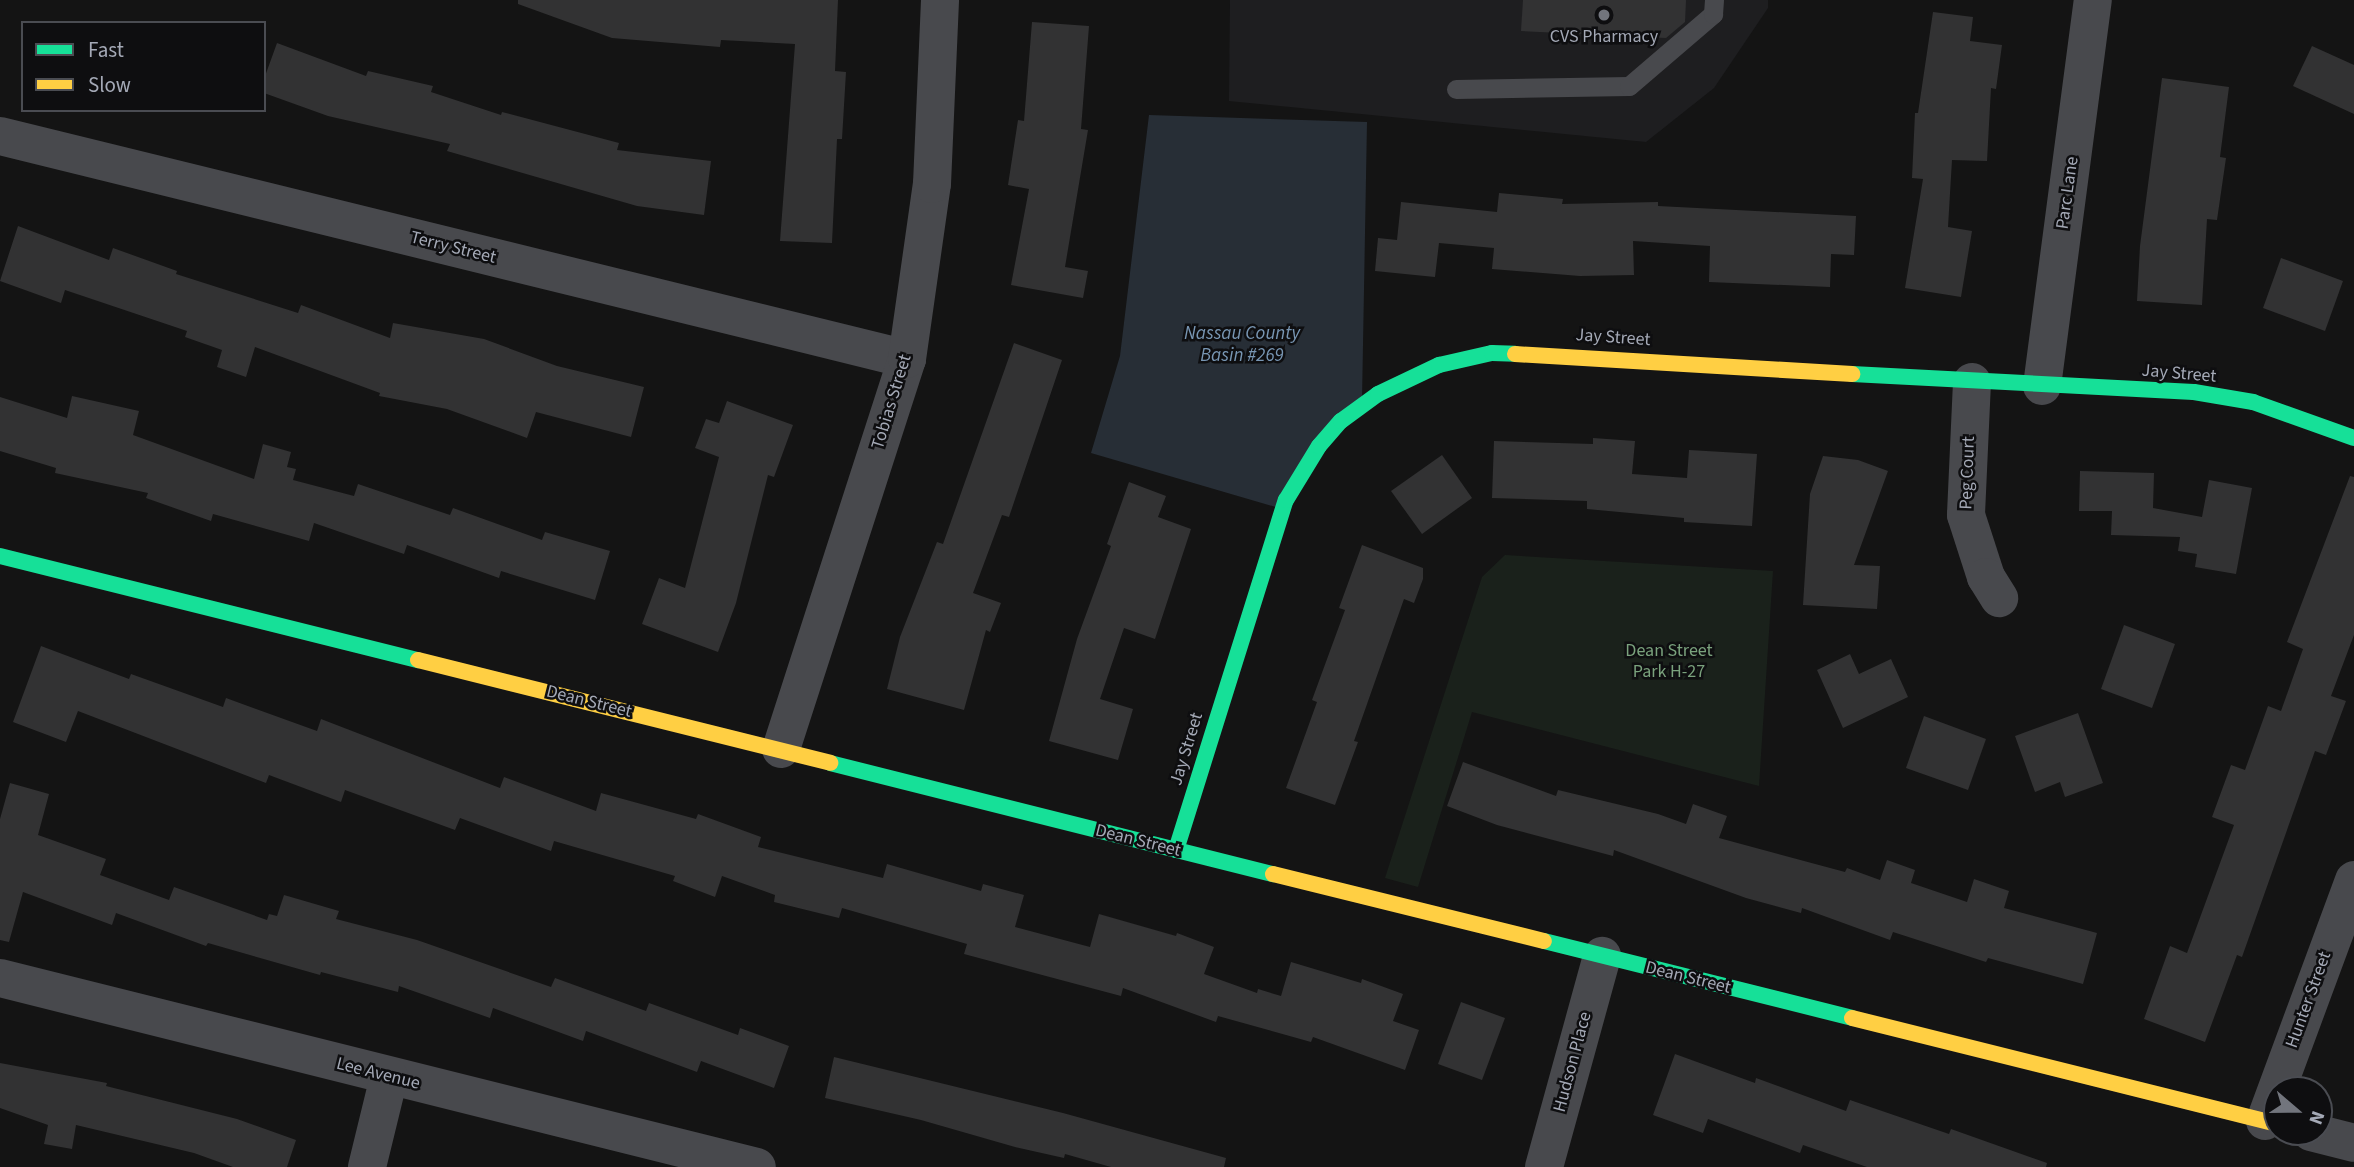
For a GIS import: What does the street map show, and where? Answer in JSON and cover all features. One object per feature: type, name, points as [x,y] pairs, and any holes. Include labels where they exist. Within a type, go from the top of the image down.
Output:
[{"type":"street","name":"Tobias Street","points":[[781,749],[907,359],[932,184],[940,0]]},
{"type":"street","name":"Parc Lane","points":[[2042,386],[2094,0]]},
{"type":"street","name":"Terry Street","points":[[0,136],[907,359]]},
{"type":"street","name":"Jay Street","points":[[1176,850],[1286,500],[1318,446],[1341,421],[1378,394],[1439,365],[1492,353],[1575,355],[1972,382],[2194,393],[2253,402],[2354,438]]},
{"type":"street","name":"Peg Court","points":[[1972,382],[1966,515],[1986,577],[1999,598]]},
{"type":"street","name":"Dean Street","points":[[0,556],[2263,1120]]},
{"type":"street","name":"Hunter Street","points":[[2287,1076],[2354,880]]},
{"type":"street","name":"Hudson Place","points":[[1544,1167],[1602,956]]},
{"type":"street","name":"Lee Avenue","points":[[0,978],[757,1167]]},
{"type":"street","points":[[367,1167],[390,1077]]},
{"type":"street","points":[[2333,1138],[2354,1143]]},
{"type":"lane","points":[[1456,89],[1629,86],[1713,14],[1714,0]]},
{"type":"shaded area","points":[[1230,0],[1768,0],[1768,8],[1714,88],[1646,142],[1229,101]]},
{"type":"green space","name":"Dean Street Park H-27","points":[[1505,555],[1773,571],[1759,786],[1472,712],[1418,887],[1385,878],[1482,577]]},
{"type":"water","name":"Nassau County Basin #269","points":[[1149,115],[1367,122],[1362,400],[1279,508],[1091,453],[1120,356]]},
{"type":"building","points":[[518,0],[838,0],[835,71],[846,72],[842,139],[837,139],[832,243],[780,241],[795,44],[721,40],[720,47],[612,38],[518,4]]},
{"type":"building","name":"CVS Pharmacy","points":[[1523,0],[1686,0],[1685,22],[1666,38],[1521,31]]},
{"type":"building","points":[[1933,12],[1973,17],[1970,41],[2002,45],[1996,89],[1991,88],[1987,161],[1952,160],[1948,227],[1972,231],[1961,297],[1905,288],[1923,179],[1912,178],[1915,113],[1918,113]]},
{"type":"building","points":[[1032,22],[1089,26],[1081,129],[1088,130],[1065,267],[1088,271],[1083,298],[1011,285],[1029,189],[1008,185],[1018,120],[1024,121]]},
{"type":"building","points":[[277,43],[366,76],[368,71],[433,86],[431,92],[501,115],[502,112],[619,143],[617,150],[711,161],[704,215],[637,206],[447,151],[450,144],[328,116],[266,94],[266,73]]},
{"type":"building","points":[[2312,46],[2354,65],[2354,114],[2293,86]]},
{"type":"building","points":[[2162,78],[2229,87],[2220,157],[2226,158],[2217,220],[2207,219],[2202,305],[2137,301],[2140,246]]},
{"type":"building","points":[[1499,193],[1563,199],[1562,204],[1658,202],[1658,206],[1856,216],[1854,255],[1831,254],[1830,287],[1709,282],[1710,246],[1633,241],[1634,275],[1580,276],[1492,269],[1494,248],[1439,243],[1435,277],[1375,271],[1378,238],[1397,240],[1401,202],[1497,212]]},
{"type":"building","points":[[18,226],[109,260],[113,248],[177,271],[176,274],[298,313],[301,305],[390,338],[393,323],[484,339],[557,366],[644,387],[631,437],[536,412],[527,438],[447,409],[379,396],[380,393],[255,347],[246,377],[217,367],[222,350],[185,337],[187,331],[65,290],[61,303],[0,281]]},
{"type":"building","points":[[2281,258],[2343,281],[2325,331],[2263,308]]},
{"type":"building","points":[[1014,343],[1062,360],[1009,517],[1002,515],[973,593],[1001,603],[990,632],[986,630],[964,710],[887,689],[900,637],[937,542],[943,544]]},
{"type":"building","points":[[72,396],[139,411],[133,435],[254,479],[263,444],[291,452],[287,467],[296,469],[293,480],[354,496],[358,484],[450,515],[453,508],[542,540],[545,532],[610,551],[595,600],[501,571],[499,578],[407,545],[404,554],[314,523],[309,541],[213,514],[211,521],[146,498],[148,493],[55,473],[56,468],[0,451],[0,397],[67,418]]},
{"type":"building","points":[[727,401],[793,425],[774,477],[768,475],[736,603],[718,652],[642,624],[659,578],[685,588],[719,457],[695,448],[706,419],[719,423]]},
{"type":"building","points":[[1593,438],[1635,441],[1632,474],[1687,478],[1689,450],[1757,454],[1752,526],[1684,522],[1684,518],[1587,509],[1587,501],[1492,498],[1494,441],[1593,444]]},
{"type":"building","points":[[1442,455],[1472,498],[1422,534],[1391,491]]},
{"type":"building","points":[[1823,456],[1858,460],[1888,471],[1854,565],[1880,566],[1877,609],[1803,605],[1810,494]]},
{"type":"building","points":[[2080,471],[2154,473],[2153,508],[2202,517],[2209,480],[2252,488],[2236,574],[2195,567],[2197,554],[2178,551],[2180,537],[2111,535],[2112,511],[2079,511]]},
{"type":"building","points":[[2350,476],[2354,477],[2354,635],[2331,696],[2346,701],[2326,755],[2315,751],[2242,957],[2237,955],[2205,1042],[2144,1019],[2170,946],[2187,953],[2234,825],[2212,817],[2231,765],[2245,770],[2268,706],[2281,711],[2303,649],[2287,642]]},
{"type":"building","points":[[1129,482],[1166,496],[1158,517],[1191,529],[1155,639],[1124,628],[1100,699],[1133,709],[1118,760],[1049,741],[1077,639],[1111,546],[1107,544]]},
{"type":"building","points":[[1362,545],[1423,568],[1423,579],[1414,603],[1404,599],[1354,741],[1358,742],[1335,805],[1286,788],[1317,702],[1312,700],[1345,610],[1339,608]]},
{"type":"building","points":[[2124,625],[2175,644],[2152,708],[2101,689]]},
{"type":"building","points":[[41,646],[129,679],[131,674],[223,707],[226,698],[317,731],[321,719],[500,788],[504,777],[596,811],[601,793],[696,819],[698,814],[761,837],[758,847],[883,878],[887,864],[981,891],[983,884],[1024,895],[1015,927],[1090,947],[1099,914],[1176,936],[1177,933],[1214,947],[1204,974],[1257,993],[1258,989],[1281,996],[1291,962],[1361,983],[1362,979],[1403,994],[1393,1021],[1419,1030],[1405,1070],[1313,1037],[1311,1042],[1218,1016],[1216,1022],[1123,988],[1121,996],[964,954],[967,944],[842,908],[839,918],[774,902],[775,895],[722,876],[715,897],[673,881],[675,876],[554,841],[551,851],[460,818],[455,830],[345,790],[341,802],[269,775],[266,783],[78,711],[66,742],[13,722]]},
{"type":"building","points":[[1850,654],[1859,674],[1891,659],[1908,697],[1843,728],[1817,670]]},
{"type":"building","points":[[2078,713],[2103,783],[2065,797],[2060,782],[2035,792],[2015,736]]},
{"type":"building","points":[[1924,716],[1986,739],[1968,790],[1906,768]]},
{"type":"building","points":[[1463,762],[1556,796],[1558,790],[1658,814],[1686,824],[1693,804],[1727,816],[1719,838],[1845,872],[1847,868],[1880,880],[1887,860],[1915,870],[1911,883],[1967,902],[1974,879],[2009,891],[2004,908],[2097,933],[2083,984],[1988,958],[1986,962],[1893,932],[1890,940],[1802,908],[1801,913],[1746,898],[1614,850],[1613,856],[1497,825],[1447,806]]},
{"type":"building","points":[[10,783],[49,794],[38,835],[106,859],[100,875],[169,900],[174,887],[267,920],[269,914],[277,916],[284,895],[339,911],[336,919],[417,940],[551,987],[555,978],[646,1011],[649,1003],[738,1035],[740,1028],[789,1046],[774,1088],[701,1061],[697,1072],[586,1031],[583,1041],[493,1008],[490,1018],[399,986],[398,992],[321,972],[320,975],[208,943],[206,946],[116,913],[112,925],[23,892],[9,942],[0,940],[0,819]]},
{"type":"building","points":[[1461,1002],[1505,1018],[1482,1080],[1438,1064]]},
{"type":"building","points":[[1675,1054],[1755,1083],[1756,1078],[1846,1111],[1850,1100],[1949,1134],[1951,1129],[2047,1163],[2046,1167],[1867,1167],[1803,1145],[1800,1153],[1708,1119],[1703,1133],[1653,1115]]},
{"type":"building","points":[[834,1057],[1063,1113],[1226,1158],[1224,1167],[1111,1167],[1065,1154],[1064,1158],[1015,1147],[921,1120],[825,1098]]},
{"type":"building","points":[[0,1063],[107,1083],[106,1086],[237,1119],[296,1140],[287,1167],[233,1167],[194,1153],[76,1125],[72,1149],[44,1144],[48,1125],[0,1108]]},
{"type":"traffic: fast","points":[[1176,850],[1286,500],[1319,446],[1341,421],[1378,394],[1439,365],[1492,353],[1515,354]]},
{"type":"traffic: fast","points":[[1852,374],[2194,392],[2253,402],[2354,438]]},
{"type":"traffic: fast","points":[[0,556],[418,660]]},
{"type":"traffic: fast","points":[[830,763],[1273,874]]},
{"type":"traffic: fast","points":[[1544,941],[1852,1018]]},
{"type":"traffic: slow","points":[[1515,354],[1852,374]]},
{"type":"traffic: slow","points":[[418,660],[830,763]]},
{"type":"traffic: slow","points":[[1273,874],[1544,941]]},
{"type":"traffic: slow","points":[[1852,1018],[2263,1121]]},
{"type":"place","name":"CVS Pharmacy","points":[[1604,15]]}]
